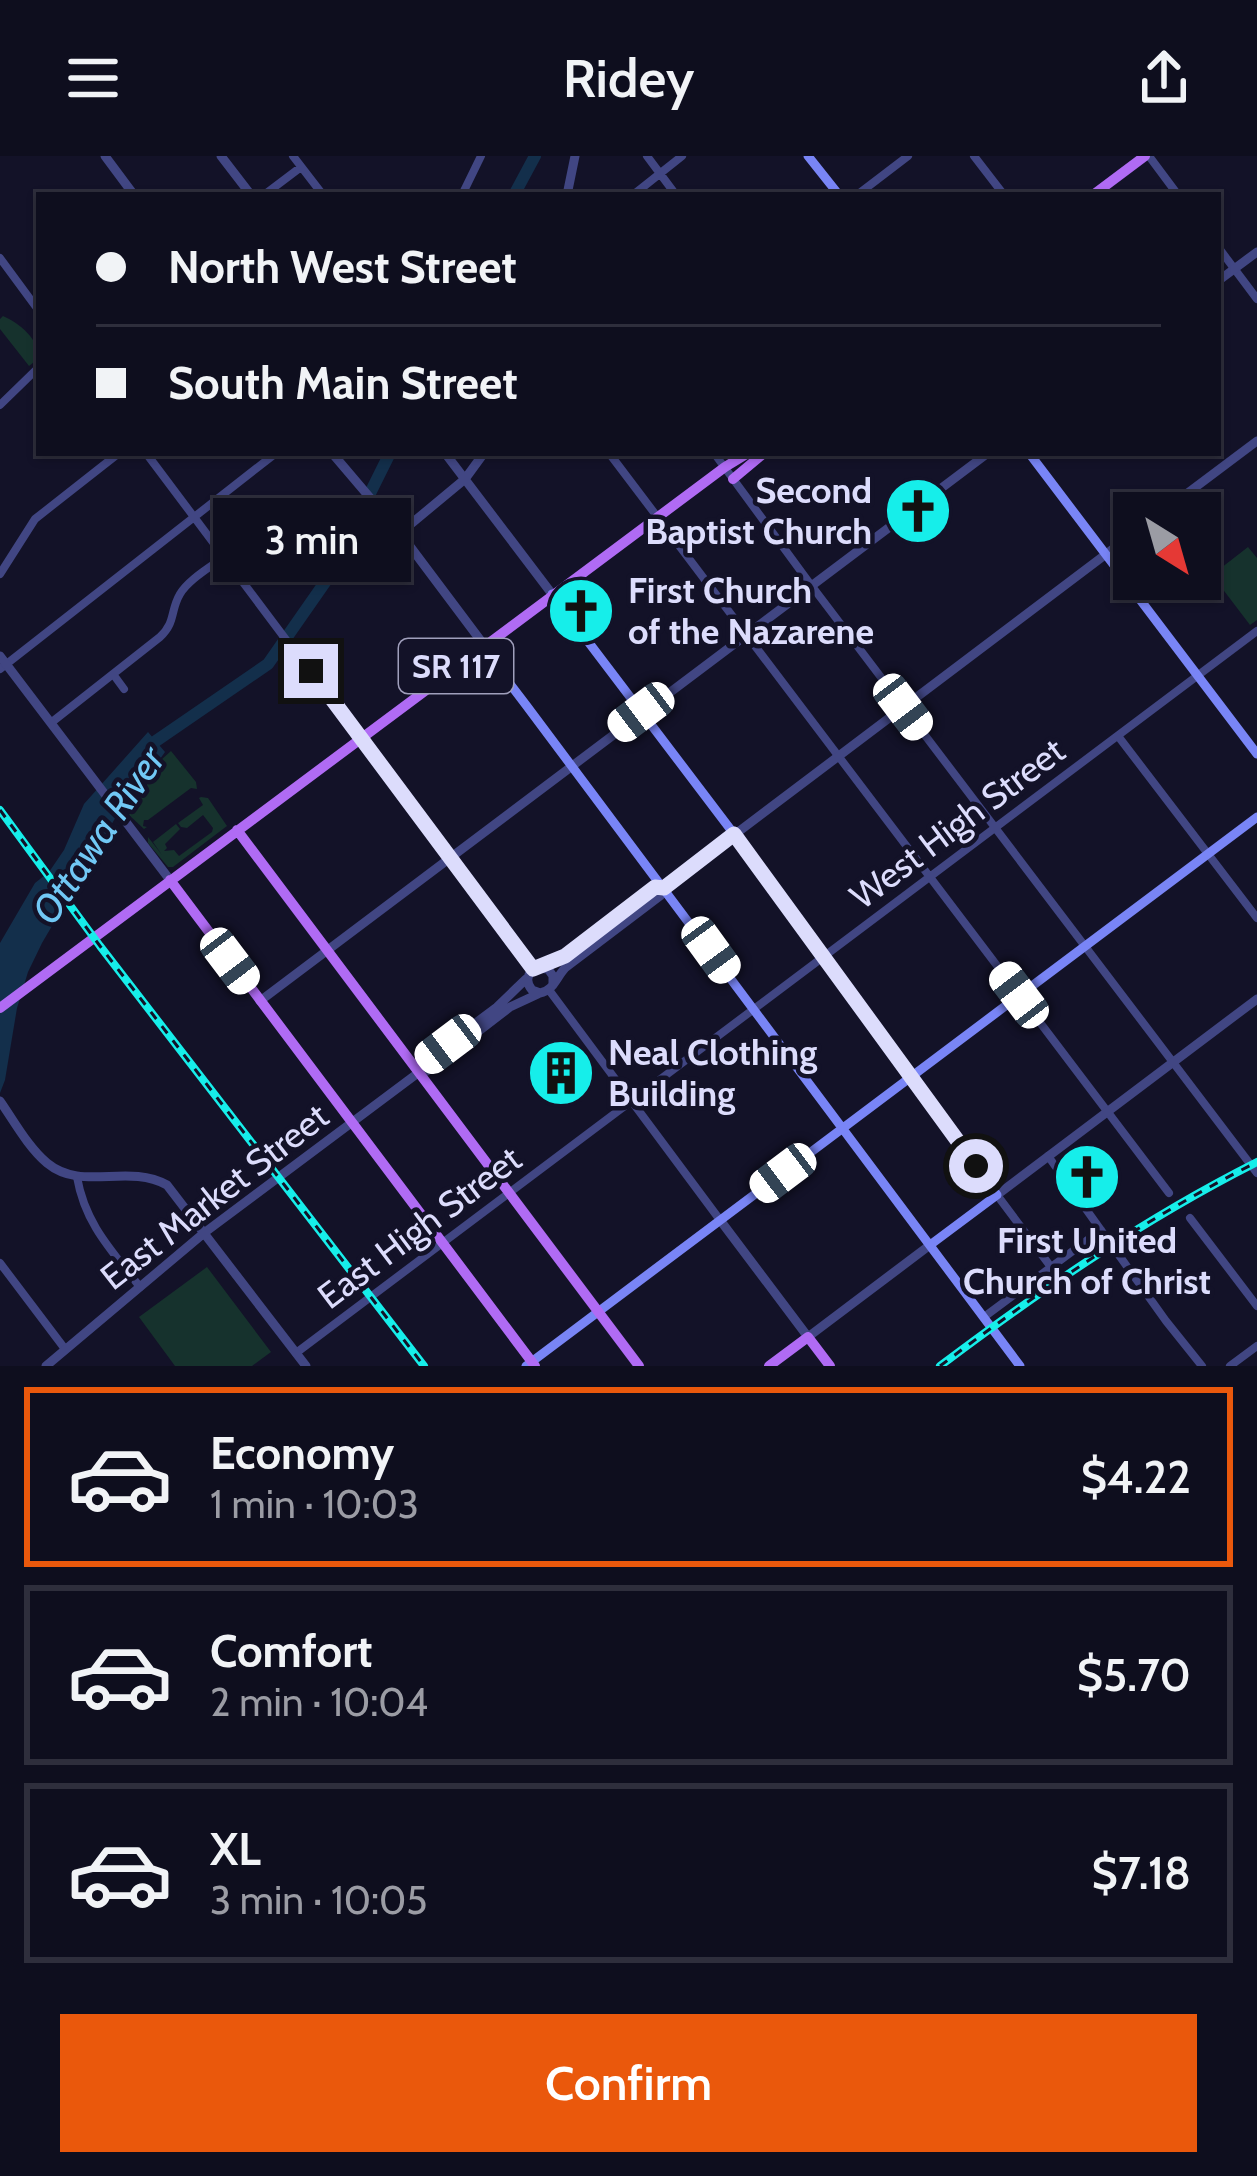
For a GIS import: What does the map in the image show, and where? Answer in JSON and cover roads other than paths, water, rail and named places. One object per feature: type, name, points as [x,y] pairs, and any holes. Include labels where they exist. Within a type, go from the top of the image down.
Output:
[{"type":"main road","points":[[808,156],[836,192]]},
{"type":"main road","points":[[1097,192],[1147,156]]},
{"type":"main road","name":"SR 117","points":[[237,830],[743,456]]},
{"type":"main road","points":[[734,479],[761,456]]},
{"type":"main road","points":[[1031,456],[1257,754]]},
{"type":"main road","points":[[552,594],[997,1195],[930,1245]]},
{"type":"main road","points":[[484,645],[1020,1366]]},
{"type":"main road","points":[[170,880],[531,1364],[1257,817]]},
{"type":"main road","points":[[0,1008],[237,830],[639,1366]]},
{"type":"main road","points":[[770,1366],[808,1337],[830,1366]]},
{"type":"street","points":[[105,156],[132,192]]},
{"type":"street","points":[[221,156],[248,192]]},
{"type":"street","points":[[293,156],[321,192]]},
{"type":"street","points":[[463,192],[481,156]]},
{"type":"street","points":[[568,192],[574,156]]},
{"type":"street","points":[[647,156],[674,192]]},
{"type":"street","points":[[637,192],[682,156]]},
{"type":"street","points":[[861,192],[908,156]]},
{"type":"street","points":[[974,156],[1002,192]]},
{"type":"street","points":[[1147,156],[1176,192]]},
{"type":"street","points":[[268,192],[301,167]]},
{"type":"street","points":[[1221,252],[1257,299]]},
{"type":"street","points":[[1221,279],[1257,252]]},
{"type":"street","points":[[0,258],[36,307]]},
{"type":"street","points":[[0,405],[36,370]]},
{"type":"street","points":[[1189,492],[1257,441]]},
{"type":"street","points":[[0,574],[34,519],[115,456]]},
{"type":"street","points":[[148,456],[534,971],[532,990],[547,990]]},
{"type":"street","points":[[170,880],[2,663],[272,456]]},
{"type":"street","points":[[335,456],[484,645]]},
{"type":"street","points":[[447,456],[552,594]]},
{"type":"street","points":[[400,533],[465,479],[482,456]]},
{"type":"street","points":[[612,456],[1169,1193]]},
{"type":"street","points":[[716,456],[1257,1173]]},
{"type":"street","points":[[260,1001],[984,456]]},
{"type":"street","points":[[664,888],[1113,549]]},
{"type":"street","points":[[52,722],[168,629],[186,587],[225,556]]},
{"type":"street","name":"West High Street","points":[[632,1101],[1257,631]]},
{"type":"street","points":[[113,674],[124,689]]},
{"type":"street","points":[[1118,736],[1257,918]]},
{"type":"street","name":"East Market Street","points":[[46,1366],[204,1233],[351,1122],[422,1078],[510,1007],[547,990],[565,968],[660,896],[664,888],[655,887],[565,956],[534,971],[497,1007],[421,1064],[422,1078]]},
{"type":"street","points":[[534,971],[551,972],[547,990],[808,1337],[930,1245]]},
{"type":"street","points":[[1051,1267],[997,1195],[1257,999]]},
{"type":"street","name":"East High Street","points":[[296,1353],[632,1101]]},
{"type":"street","points":[[3,1105],[48,1163],[77,1178],[128,1174],[167,1185],[306,1366]]},
{"type":"street","points":[[1048,1156],[1202,1366]]},
{"type":"street","points":[[77,1178],[90,1221],[140,1287]]},
{"type":"street","points":[[1190,1218],[1257,1306]]},
{"type":"street","points":[[984,1317],[1101,1230]]},
{"type":"street","points":[[0,1263],[65,1349]]},
{"type":"street","points":[[1230,1366],[1257,1346]]},
{"type":"water","points":[[148,732],[165,752],[124,803],[42,943],[17,1008],[0,1093],[0,943],[35,883],[64,850],[84,804]]},
{"type":"waterway","name":"Ottawa River","points":[[516,192],[535,156]]},
{"type":"waterway","name":"Ottawa River","points":[[149,750],[268,664],[328,578],[389,456]]},
{"type":"railway","points":[[0,810],[424,1366]]},
{"type":"railway","points":[[940,1366],[1094,1257],[1257,1162]]},
{"type":"place","name":"Second Baptist Church","points":[[918,511]]},
{"type":"place","name":"First Church of the Nazarene","points":[[581,611]]},
{"type":"place","name":"Neal Clothing Building","points":[[561,1073]]},
{"type":"place","name":"First United Church of Christ","points":[[1087,1177]]}]
